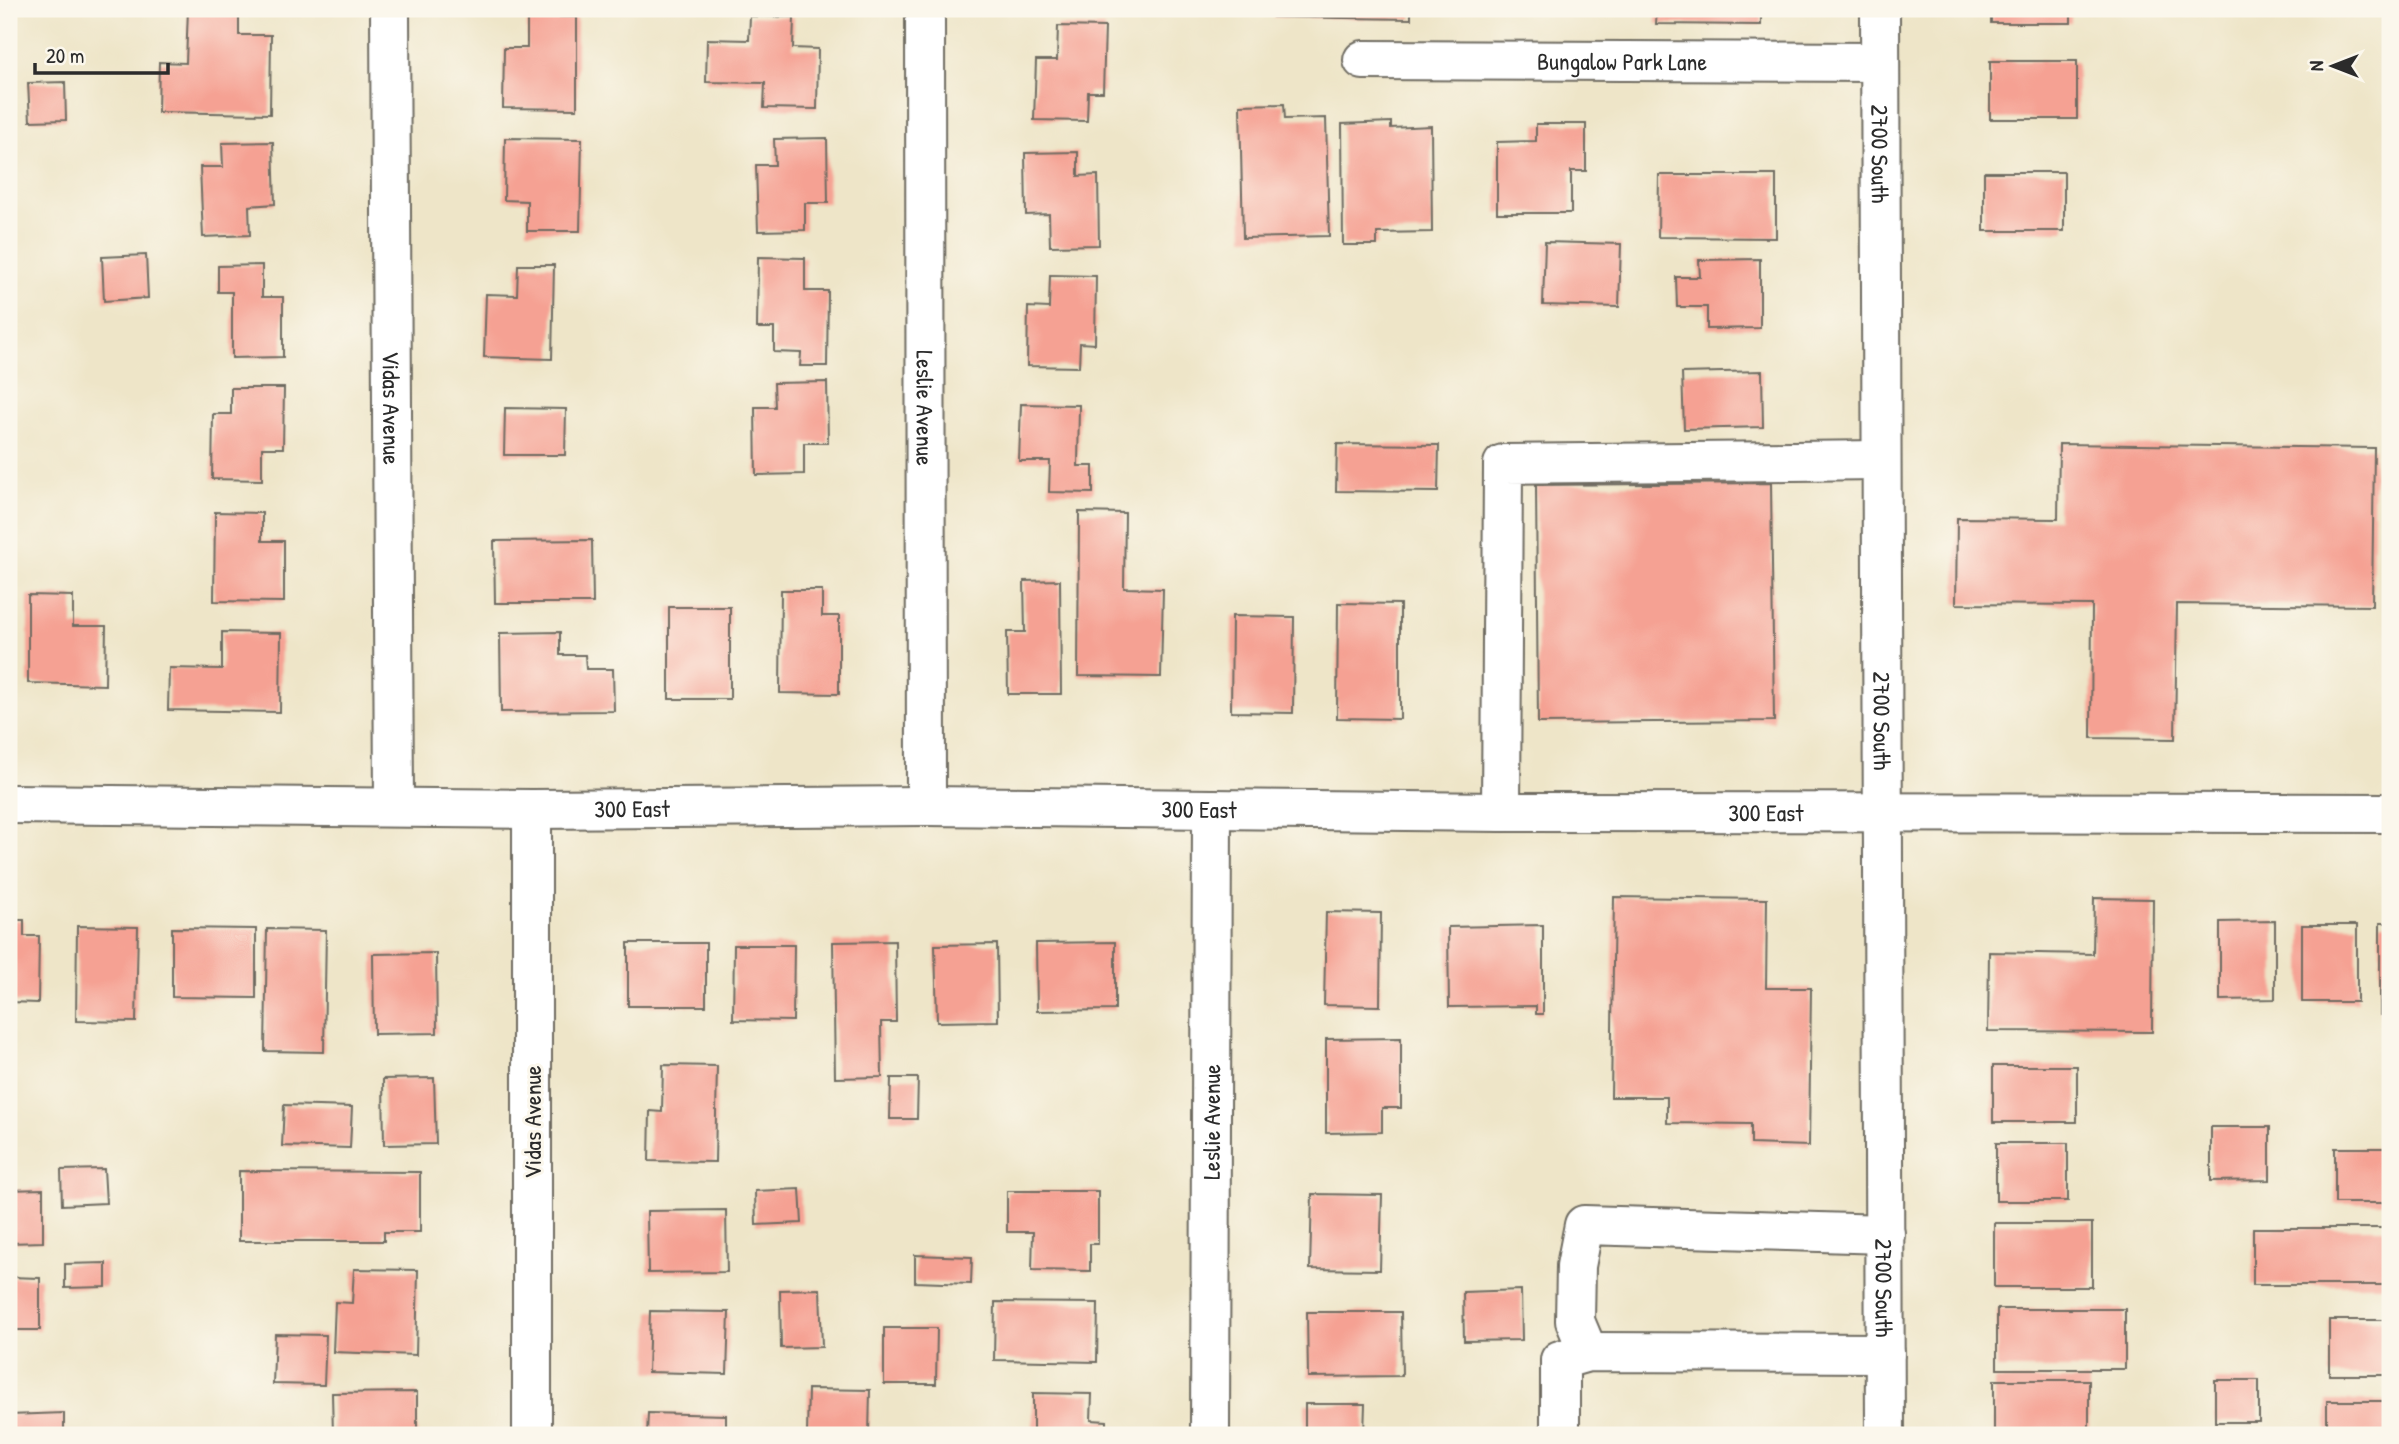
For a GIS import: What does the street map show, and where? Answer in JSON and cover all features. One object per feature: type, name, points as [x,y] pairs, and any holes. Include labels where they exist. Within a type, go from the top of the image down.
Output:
[{"type":"street","name":"Vidas Avenue","points":[[390,9],[394,806]]},
{"type":"street","name":"Leslie Avenue","points":[[925,9],[926,806]]},
{"type":"street","name":"2700 South","points":[[1880,9],[1885,1435]]},
{"type":"street","name":"Bungalow Park Lane","points":[[1363,60],[1880,62]]},
{"type":"street","points":[[1501,812],[1503,464],[1881,460]]},
{"type":"street","name":"300 East","points":[[9,804],[532,809],[926,806],[1501,812],[2390,813]]},
{"type":"street","name":"Vidas Avenue","points":[[532,809],[532,1435]]},
{"type":"street","name":"Leslie Avenue","points":[[1210,1435],[1212,809]]},
{"type":"street","points":[[1588,1352],[1575,1321],[1576,1266],[1584,1225],[1885,1234]]},
{"type":"street","points":[[1560,1435],[1560,1360],[1588,1352],[1885,1353]]},
{"type":"building","points":[[188,9],[239,10],[239,35],[271,35],[270,114],[158,112],[159,62],[186,63]]},
{"type":"building","points":[[1273,9],[1411,9],[1411,19],[1273,17]]},
{"type":"building","points":[[1657,9],[1761,9],[1761,25],[1656,24]]},
{"type":"building","points":[[1991,9],[2071,9],[2071,23],[1991,23]]},
{"type":"building","points":[[527,16],[577,17],[577,109],[503,108],[504,48],[527,48]]},
{"type":"building","points":[[750,16],[794,17],[793,48],[818,49],[817,109],[764,108],[765,83],[706,82],[707,39],[749,40]]},
{"type":"building","points":[[1058,26],[1105,27],[1103,92],[1088,92],[1087,121],[1034,120],[1036,60],[1057,60]]},
{"type":"building","points":[[1990,61],[2077,61],[2077,119],[1990,119]]},
{"type":"building","points":[[65,82],[66,120],[30,121],[28,83]]},
{"type":"building","points":[[1284,104],[1285,119],[1326,118],[1329,236],[1243,238],[1240,105]]},
{"type":"building","points":[[1391,122],[1391,128],[1431,126],[1432,232],[1377,233],[1377,245],[1343,245],[1342,124]]},
{"type":"building","points":[[1536,124],[1586,124],[1586,171],[1571,171],[1571,213],[1497,213],[1497,142],[1536,141]]},
{"type":"building","points":[[505,138],[582,139],[580,231],[527,231],[527,201],[504,200]]},
{"type":"building","points":[[827,138],[828,203],[805,203],[805,230],[758,231],[756,165],[775,165],[774,139]]},
{"type":"building","points":[[273,142],[275,204],[249,206],[250,235],[203,237],[200,167],[223,167],[222,143]]},
{"type":"building","points":[[1078,152],[1078,176],[1098,175],[1099,245],[1050,246],[1049,214],[1026,215],[1025,153]]},
{"type":"building","points":[[1984,172],[2064,172],[2064,231],[1984,231]]},
{"type":"building","points":[[1659,175],[1776,175],[1776,238],[1658,237]]},
{"type":"building","points":[[1545,242],[1621,244],[1619,307],[1543,305]]},
{"type":"building","points":[[146,255],[148,298],[104,301],[102,257]]},
{"type":"building","points":[[758,257],[805,258],[805,291],[828,291],[827,366],[800,366],[801,353],[774,352],[774,328],[757,328]]},
{"type":"building","points":[[1760,259],[1760,328],[1707,329],[1707,307],[1677,307],[1676,277],[1700,277],[1699,260]]},
{"type":"building","points":[[262,265],[262,297],[283,297],[283,357],[232,358],[232,292],[218,292],[218,266]]},
{"type":"building","points":[[518,265],[554,265],[552,359],[484,357],[486,294],[517,295]]},
{"type":"building","points":[[1050,275],[1096,276],[1095,344],[1080,343],[1079,367],[1027,366],[1028,307],[1049,308]]},
{"type":"building","points":[[1762,371],[1763,427],[1684,429],[1682,373]]},
{"type":"building","points":[[827,382],[828,443],[804,443],[804,474],[756,475],[755,407],[775,407],[774,383]]},
{"type":"building","points":[[231,388],[284,388],[283,448],[262,448],[262,480],[212,479],[213,414],[231,414]]},
{"type":"building","points":[[1021,404],[1079,405],[1078,466],[1093,466],[1093,493],[1049,492],[1050,461],[1019,461]]},
{"type":"building","points":[[505,408],[566,409],[565,455],[504,455]]},
{"type":"building","points":[[1337,444],[1439,445],[1438,492],[1336,491]]},
{"type":"building","points":[[2059,444],[2374,448],[2372,606],[2177,604],[2175,739],[2091,738],[2092,605],[1956,604],[1957,518],[2058,519]]},
{"type":"building","points":[[1771,483],[1774,721],[1538,723],[1536,485]]},
{"type":"building","points":[[215,512],[262,513],[262,541],[284,541],[284,602],[214,601]]},
{"type":"building","points":[[1079,512],[1125,513],[1124,588],[1163,589],[1161,677],[1078,676]]},
{"type":"building","points":[[592,540],[593,603],[495,603],[494,541]]},
{"type":"building","points":[[1060,580],[1061,694],[1008,694],[1007,632],[1025,632],[1024,581]]},
{"type":"building","points":[[781,590],[822,590],[822,616],[839,616],[839,694],[780,693]]},
{"type":"building","points":[[28,595],[73,596],[73,626],[106,626],[105,685],[28,683]]},
{"type":"building","points":[[1338,603],[1400,604],[1400,719],[1337,718]]},
{"type":"building","points":[[669,607],[730,607],[730,699],[669,699]]},
{"type":"building","points":[[1232,616],[1294,617],[1293,713],[1231,712]]},
{"type":"building","points":[[222,632],[281,633],[280,712],[168,710],[169,668],[222,669]]},
{"type":"building","points":[[560,632],[560,655],[585,655],[586,669],[613,669],[614,711],[501,712],[500,633]]},
{"type":"building","points":[[1614,897],[1767,899],[1766,988],[1811,988],[1809,1146],[1751,1144],[1751,1124],[1667,1123],[1667,1097],[1611,1097]]},
{"type":"building","points":[[2094,898],[2153,899],[2152,1032],[1988,1031],[1989,952],[2093,954]]},
{"type":"building","points":[[1326,912],[1381,913],[1380,1006],[1324,1005]]},
{"type":"building","points":[[9,920],[24,920],[24,936],[39,936],[38,1003],[9,1002]]},
{"type":"building","points":[[2275,921],[2275,999],[2220,1000],[2220,922]]},
{"type":"building","points":[[2380,923],[2390,923],[2390,1015],[2380,1015]]},
{"type":"building","points":[[1543,925],[1543,1014],[1536,1014],[1536,1006],[1449,1007],[1448,927]]},
{"type":"building","points":[[2302,925],[2357,925],[2357,1002],[2302,1002]]},
{"type":"building","points":[[77,926],[138,927],[136,1022],[76,1021]]},
{"type":"building","points":[[172,928],[256,929],[256,998],[172,997]]},
{"type":"building","points":[[267,929],[326,930],[324,1052],[265,1051]]},
{"type":"building","points":[[895,941],[896,1022],[881,1022],[882,1077],[835,1078],[833,942]]},
{"type":"building","points":[[1115,942],[1115,1010],[1037,1011],[1036,943]]},
{"type":"building","points":[[628,943],[706,943],[706,1006],[628,1006]]},
{"type":"building","points":[[997,944],[998,1021],[937,1022],[935,945]]},
{"type":"building","points":[[734,945],[794,945],[793,1021],[733,1020]]},
{"type":"building","points":[[436,953],[437,1033],[374,1034],[373,954]]},
{"type":"building","points":[[1401,1038],[1401,1108],[1382,1108],[1382,1132],[1326,1133],[1326,1039]]},
{"type":"building","points":[[663,1065],[717,1066],[715,1162],[649,1161],[650,1111],[662,1112]]},
{"type":"building","points":[[1993,1066],[2077,1066],[2077,1122],[1993,1122]]},
{"type":"building","points":[[434,1078],[436,1144],[384,1145],[383,1079]]},
{"type":"building","points":[[891,1078],[918,1078],[917,1119],[890,1119]]},
{"type":"building","points":[[284,1105],[352,1107],[350,1148],[282,1146]]},
{"type":"building","points":[[2211,1127],[2270,1127],[2270,1180],[2211,1181]]},
{"type":"building","points":[[1996,1143],[2068,1143],[2068,1201],[1996,1201]]},
{"type":"building","points":[[2335,1148],[2390,1148],[2390,1203],[2335,1203]]},
{"type":"building","points":[[104,1169],[106,1203],[62,1205],[61,1170]]},
{"type":"building","points":[[239,1171],[420,1172],[420,1232],[384,1232],[384,1241],[239,1241]]},
{"type":"building","points":[[43,1189],[43,1242],[9,1243],[9,1190]]},
{"type":"building","points":[[800,1189],[802,1223],[756,1225],[755,1191]]},
{"type":"building","points":[[1007,1191],[1098,1191],[1098,1244],[1090,1244],[1090,1271],[1032,1270],[1033,1232],[1007,1232]]},
{"type":"building","points":[[1312,1194],[1382,1195],[1380,1270],[1310,1269]]},
{"type":"building","points":[[726,1210],[727,1272],[648,1273],[647,1211]]},
{"type":"building","points":[[1994,1223],[2092,1223],[2092,1287],[1994,1287]]},
{"type":"building","points":[[2253,1228],[2390,1228],[2390,1285],[2253,1285]]},
{"type":"building","points":[[915,1255],[972,1257],[971,1284],[915,1282]]},
{"type":"building","points":[[106,1263],[106,1287],[65,1288],[65,1264]]},
{"type":"building","points":[[354,1269],[418,1270],[416,1355],[333,1352],[335,1302],[352,1303]]},
{"type":"building","points":[[9,1277],[40,1278],[40,1330],[9,1330]]},
{"type":"building","points":[[820,1289],[822,1347],[781,1348],[780,1290]]},
{"type":"building","points":[[1521,1290],[1522,1340],[1464,1341],[1463,1292]]},
{"type":"building","points":[[995,1302],[1098,1303],[1097,1362],[994,1360]]},
{"type":"building","points":[[1997,1309],[2125,1309],[2125,1369],[1997,1369]]},
{"type":"building","points":[[650,1311],[729,1312],[727,1374],[648,1372]]},
{"type":"building","points":[[1307,1312],[1401,1312],[1402,1376],[1308,1377]]},
{"type":"building","points":[[2329,1320],[2390,1320],[2390,1375],[2329,1375]]},
{"type":"building","points":[[884,1328],[937,1328],[936,1384],[884,1384]]},
{"type":"building","points":[[275,1334],[326,1335],[324,1385],[273,1384]]},
{"type":"building","points":[[1994,1380],[2089,1380],[2089,1435],[1994,1435]]},
{"type":"building","points":[[2215,1380],[2259,1380],[2259,1422],[2215,1422]]},
{"type":"building","points":[[808,1389],[870,1390],[869,1435],[807,1435]]},
{"type":"building","points":[[417,1392],[417,1435],[333,1435],[332,1393]]},
{"type":"building","points":[[1033,1393],[1092,1394],[1091,1420],[1107,1421],[1107,1435],[1033,1435]]},
{"type":"building","points":[[2327,1401],[2390,1401],[2390,1435],[2327,1435]]},
{"type":"building","points":[[1305,1404],[1365,1404],[1364,1435],[1305,1435]]},
{"type":"building","points":[[64,1413],[64,1435],[9,1435],[9,1415]]},
{"type":"building","points":[[648,1413],[726,1415],[726,1435],[647,1435]]}]
